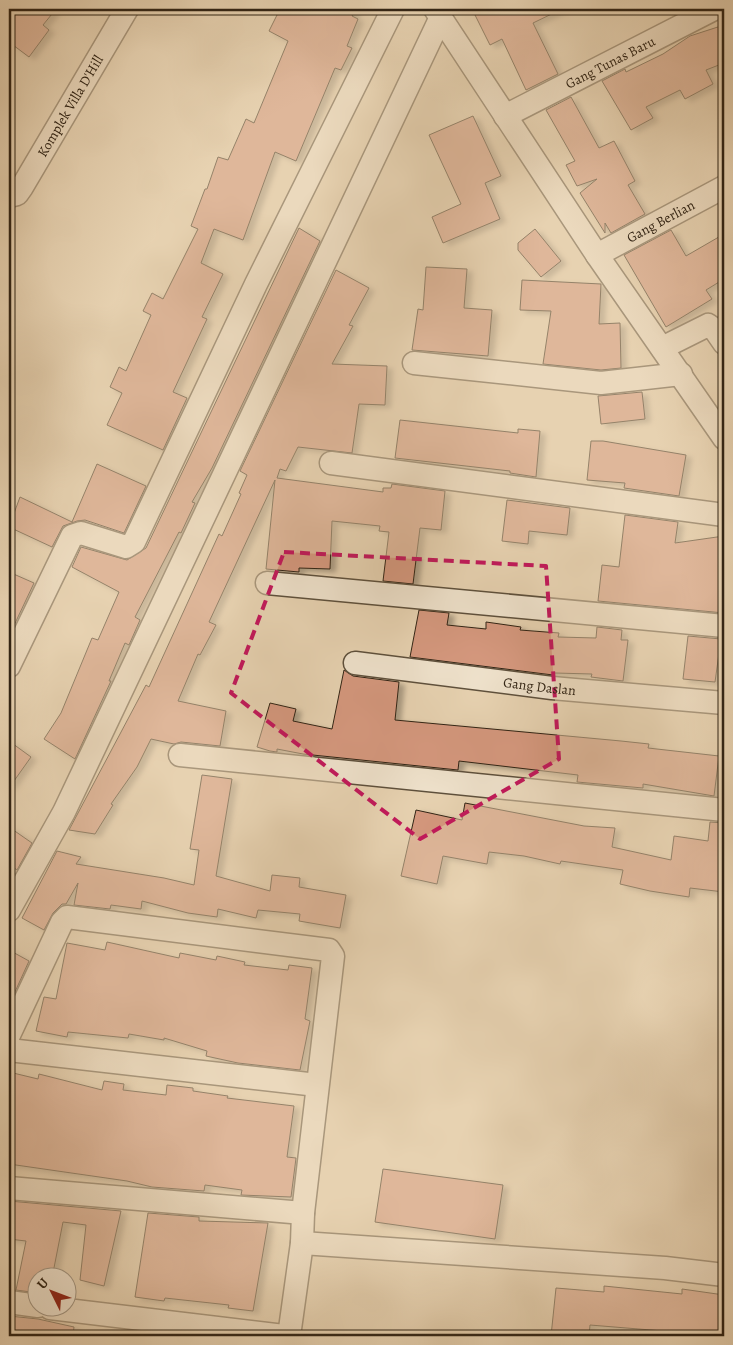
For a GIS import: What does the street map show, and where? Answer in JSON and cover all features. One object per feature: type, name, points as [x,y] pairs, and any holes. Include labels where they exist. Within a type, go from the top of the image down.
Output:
[{"type":"street","name":"Komplek Villa D'Hill","points":[[9,196],[17,194],[22,187],[127,9]]},
{"type":"street","points":[[9,666],[72,536],[81,533],[126,547],[134,542],[252,293],[392,9]]},
{"type":"street","name":"Gang Tunas Baru","points":[[506,116],[714,9]]},
{"type":"street","points":[[438,13],[597,255],[724,438]]},
{"type":"street","points":[[9,910],[64,812],[438,13]]},
{"type":"street","name":"Gang Berlian","points":[[597,255],[724,187]]},
{"type":"street","points":[[662,348],[708,325],[715,330],[724,342]]},
{"type":"street","points":[[414,363],[601,383],[681,374]]},
{"type":"street","points":[[331,463],[724,515]]},
{"type":"street","points":[[267,583],[724,626]]},
{"type":"street","name":"Gang Daslan","points":[[355,663],[552,688],[724,703]]},
{"type":"street","points":[[180,755],[724,810]]},
{"type":"street","points":[[9,1035],[62,922],[67,917],[329,950],[333,956],[303,1213],[302,1243],[288,1336]]},
{"type":"street","points":[[9,1050],[317,1085]]},
{"type":"street","points":[[9,1188],[303,1213]]},
{"type":"street","points":[[302,1243],[665,1268],[724,1275]]},
{"type":"street","points":[[9,1302],[28,1305]]},
{"type":"street","points":[[78,1311],[284,1336]]},
{"type":"highlighted area","points":[[284,552],[546,566],[559,759],[420,839],[231,693]]},
{"type":"building","points":[[9,9],[56,9],[43,25],[49,30],[29,57],[9,42]]},
{"type":"building","points":[[280,9],[356,9],[352,16],[358,19],[347,46],[352,48],[341,70],[335,68],[296,161],[275,152],[243,240],[214,229],[201,263],[223,274],[202,317],[207,319],[173,392],[187,398],[163,450],[107,425],[122,393],[110,387],[119,367],[126,371],[151,315],[143,311],[152,293],[163,299],[198,229],[191,226],[218,157],[228,160],[246,119],[254,123],[288,41],[269,31]]},
{"type":"building","points":[[472,9],[562,9],[533,23],[558,74],[526,90],[502,39],[490,45]]},
{"type":"building","points":[[724,25],[724,63],[706,70],[713,84],[685,99],[680,90],[646,107],[653,118],[631,130],[602,81],[625,69],[626,72],[663,54],[690,36]]},
{"type":"building","points":[[571,97],[599,148],[614,141],[635,181],[628,185],[645,214],[611,233],[605,223],[605,233],[580,193],[597,179],[577,186],[566,165],[575,161],[546,110]]},
{"type":"building","points":[[473,116],[501,176],[485,183],[500,219],[443,243],[432,217],[461,204],[429,135]]},
{"type":"building","points":[[299,228],[320,241],[212,468],[192,502],[195,503],[181,533],[179,532],[135,617],[140,620],[129,645],[125,643],[109,681],[111,681],[75,759],[44,739],[61,713],[92,638],[98,640],[119,592],[72,567],[81,547],[127,560],[146,548]]},
{"type":"building","points":[[535,229],[561,261],[541,277],[518,250],[518,243]]},
{"type":"building","points":[[671,230],[686,256],[724,234],[724,279],[706,290],[712,299],[666,327],[624,255]]},
{"type":"building","points":[[426,267],[467,269],[464,308],[492,310],[488,356],[412,350],[418,309],[423,310]]},
{"type":"building","points":[[336,270],[369,288],[349,325],[353,326],[332,364],[387,366],[385,405],[359,404],[352,453],[298,447],[286,471],[280,469],[277,478],[383,492],[383,488],[391,488],[392,484],[445,491],[441,530],[420,528],[413,584],[383,581],[389,532],[379,531],[380,526],[332,521],[330,569],[299,568],[299,572],[266,569],[275,480],[209,622],[216,625],[200,655],[198,654],[178,701],[226,711],[220,746],[181,742],[174,744],[151,739],[137,767],[111,804],[113,805],[95,834],[69,830],[146,685],[149,687],[219,534],[222,536],[241,494],[239,493],[247,475],[240,471]]},
{"type":"building","points":[[522,280],[601,284],[599,324],[620,323],[621,368],[601,370],[543,364],[551,311],[520,310]]},
{"type":"building","points":[[642,392],[645,419],[601,424],[598,396]]},
{"type":"building","points":[[400,420],[518,433],[518,429],[540,431],[536,477],[510,473],[510,471],[395,458]]},
{"type":"building","points":[[591,441],[603,441],[686,455],[679,496],[624,488],[625,483],[587,480]]},
{"type":"building","points":[[97,464],[146,486],[124,533],[85,520],[77,521],[63,526],[52,547],[9,527],[20,497],[72,522]]},
{"type":"building","points":[[507,500],[570,508],[567,535],[529,531],[528,544],[502,541]]},
{"type":"building","points":[[625,515],[678,522],[675,543],[724,536],[724,613],[598,601],[602,565],[619,567]]},
{"type":"building","points":[[9,572],[34,583],[9,636]]},
{"type":"building","points":[[419,610],[449,613],[447,625],[486,629],[486,622],[521,627],[520,630],[559,633],[558,637],[596,638],[597,627],[622,630],[621,640],[628,640],[623,681],[591,677],[592,674],[555,673],[553,675],[410,657]]},
{"type":"building","points":[[688,636],[721,639],[715,682],[683,679]]},
{"type":"building","points":[[344,670],[353,676],[399,682],[395,720],[649,744],[648,748],[719,756],[714,796],[643,784],[643,788],[577,782],[578,775],[459,761],[458,770],[303,754],[277,749],[277,752],[257,747],[270,703],[296,709],[293,721],[332,729]]},
{"type":"building","points":[[9,741],[31,757],[9,788]]},
{"type":"building","points":[[202,775],[232,779],[216,876],[270,891],[272,875],[300,878],[299,887],[346,895],[340,928],[299,921],[300,914],[258,910],[256,918],[218,909],[217,917],[188,913],[142,901],[141,909],[111,905],[110,909],[74,905],[78,883],[66,904],[62,904],[53,913],[44,930],[22,918],[57,851],[81,857],[76,864],[164,878],[194,885],[199,850],[190,849]]},
{"type":"building","points":[[465,803],[584,826],[615,828],[612,847],[671,860],[674,836],[708,841],[710,822],[724,823],[724,892],[690,888],[689,897],[650,891],[620,884],[623,870],[561,861],[560,864],[524,856],[489,852],[487,864],[443,856],[437,884],[401,876],[416,810],[462,820]]},
{"type":"building","points":[[9,827],[32,843],[17,870],[9,864]]},
{"type":"building","points":[[107,942],[179,958],[180,953],[216,960],[217,956],[245,962],[244,965],[288,970],[289,965],[312,968],[305,1019],[310,1021],[300,1070],[238,1063],[206,1056],[207,1051],[164,1038],[164,1040],[129,1034],[128,1038],[68,1032],[67,1037],[36,1031],[44,997],[56,999],[67,943],[105,950]]},
{"type":"building","points":[[9,950],[29,961],[9,1005]]},
{"type":"building","points":[[9,1072],[38,1079],[39,1074],[102,1090],[104,1081],[124,1084],[123,1090],[166,1095],[167,1085],[193,1088],[193,1091],[228,1096],[227,1098],[294,1106],[287,1157],[296,1158],[291,1197],[241,1195],[242,1190],[205,1185],[204,1191],[152,1187],[127,1181],[9,1164]]},
{"type":"building","points":[[383,1169],[503,1185],[495,1239],[375,1222]]},
{"type":"building","points":[[9,1201],[121,1211],[104,1286],[80,1280],[86,1225],[63,1222],[54,1268],[28,1268],[28,1292],[16,1290],[26,1241],[9,1239]]},
{"type":"building","points":[[148,1213],[199,1217],[199,1221],[268,1223],[253,1311],[228,1308],[229,1305],[165,1298],[164,1301],[135,1297]]},
{"type":"building","points":[[604,1286],[682,1294],[682,1289],[724,1295],[724,1336],[590,1325],[589,1336],[551,1336],[556,1288],[604,1292]]},
{"type":"building","points":[[9,1316],[38,1319],[74,1327],[73,1336],[9,1336]]}]
